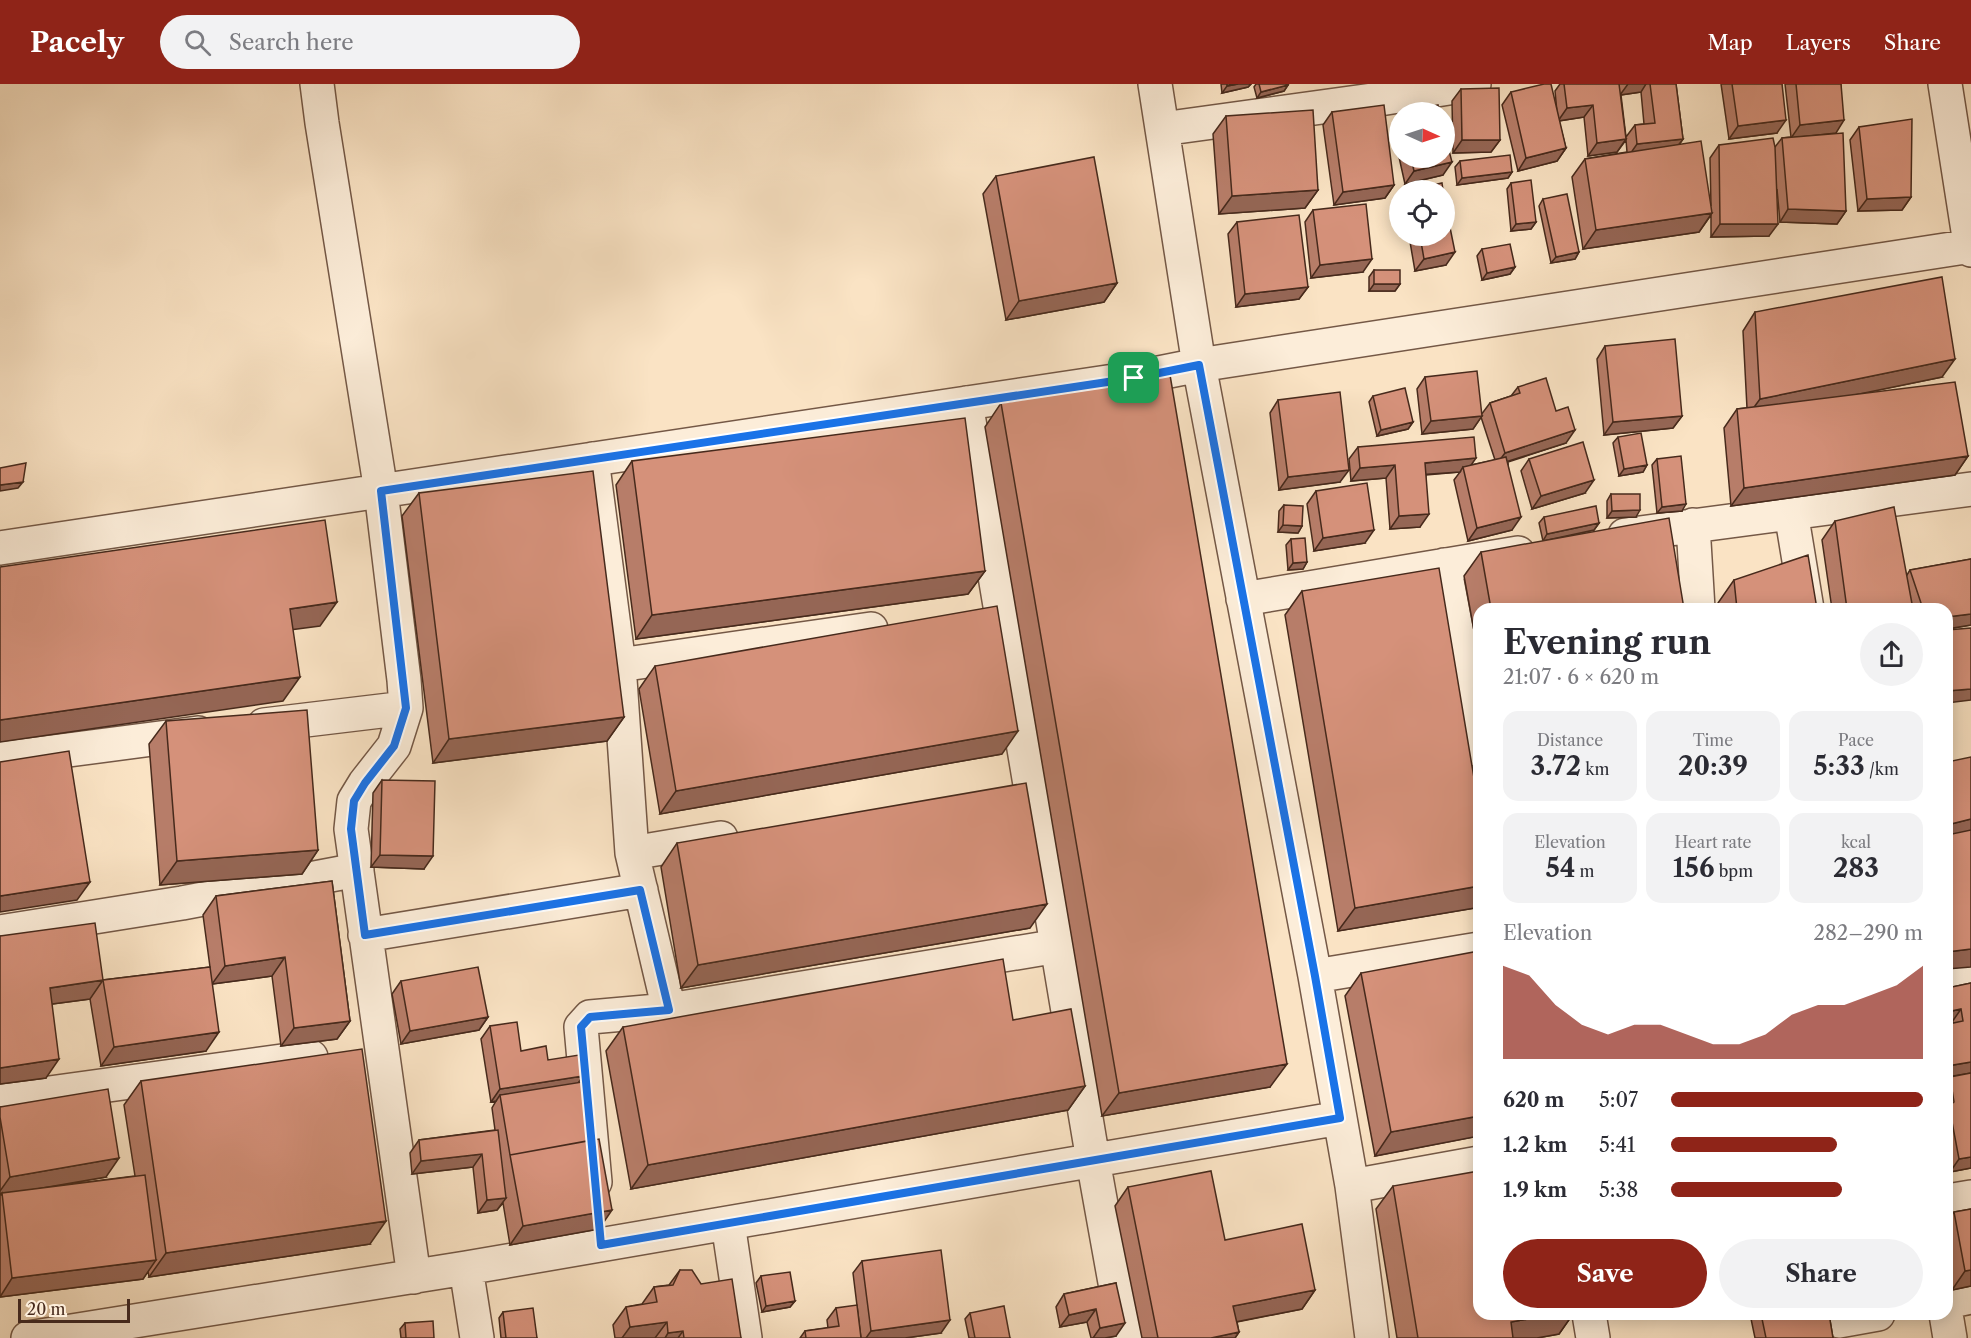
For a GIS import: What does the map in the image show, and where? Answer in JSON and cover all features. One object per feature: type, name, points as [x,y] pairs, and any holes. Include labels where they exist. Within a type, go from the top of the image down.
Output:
[{"type":"street","points":[[317,84],[323,134],[381,491],[406,708],[394,746],[354,801],[351,829],[365,935],[358,1050],[414,1277]]},
{"type":"street","points":[[1155,84],[1199,365],[1315,976],[1352,1186],[1372,1338]]},
{"type":"street","points":[[1162,129],[1379,92],[1474,84]]},
{"type":"street","points":[[0,548],[1134,378],[1199,365],[1971,248],[1945,84]]},
{"type":"street","points":[[966,403],[989,613],[1019,787],[1058,946],[1125,1338]]},
{"type":"street","points":[[592,459],[619,665],[632,853],[669,1010]]},
{"type":"street","points":[[1596,540],[1971,489]]},
{"type":"street","points":[[1791,512],[1806,603]]},
{"type":"street","points":[[1693,525],[1698,603]]},
{"type":"street","points":[[1244,599],[1549,548]]},
{"type":"street","points":[[1444,566],[1473,718]]},
{"type":"street","points":[[619,665],[896,626]]},
{"type":"street","points":[[0,759],[406,708]]},
{"type":"street","points":[[632,853],[749,833]]},
{"type":"street","points":[[0,932],[182,903],[357,870]]},
{"type":"street","points":[[365,935],[640,890]]},
{"type":"street","points":[[601,1245],[581,1027],[590,1017],[669,1010],[1058,946]]},
{"type":"street","points":[[1315,976],[1473,950]]},
{"type":"street","points":[[1953,985],[1971,983]]},
{"type":"street","points":[[0,1100],[358,1050]]},
{"type":"street","points":[[28,1338],[414,1277],[1340,1118]]},
{"type":"street","points":[[1352,1186],[1473,1164]]},
{"type":"street","points":[[1953,1200],[1971,1197]]},
{"type":"street","points":[[728,1223],[745,1338]]},
{"type":"street","points":[[466,1268],[477,1338]]},
{"type":"street","points":[[1953,1301],[1971,1297]]},
{"type":"street","points":[[1590,1320],[1593,1338]]},
{"type":"street","points":[[1839,1324],[1855,1320]]},
{"type":"street","points":[[1947,1320],[1950,1338]]},
{"type":"building","points":[[1259,84],[1288,84],[1288,85],[1261,92]]},
{"type":"building","points":[[1551,84],[1566,148],[1526,158],[1511,92]]},
{"type":"building","points":[[1564,84],[1619,84],[1626,139],[1597,143],[1593,105],[1567,108]]},
{"type":"building","points":[[1650,84],[1676,84],[1683,139],[1637,144],[1635,125],[1655,123]]},
{"type":"building","points":[[1732,84],[1782,84],[1786,120],[1738,126]]},
{"type":"building","points":[[1796,84],[1841,84],[1844,120],[1800,125]]},
{"type":"building","points":[[1499,88],[1500,140],[1462,140],[1461,89]]},
{"type":"building","points":[[1384,105],[1389,145],[1389,168],[1392,168],[1393,180],[1389,180],[1389,186],[1343,192],[1332,112]]},
{"type":"building","points":[[1313,110],[1318,190],[1232,196],[1226,116]]},
{"type":"building","points":[[1912,119],[1911,197],[1867,199],[1859,127]]},
{"type":"building","points":[[1843,133],[1846,211],[1788,209],[1782,138]]},
{"type":"building","points":[[1773,138],[1778,224],[1720,224],[1719,145]]},
{"type":"building","points":[[1701,141],[1712,213],[1596,230],[1585,159]]},
{"type":"building","points":[[1510,155],[1512,172],[1462,178],[1460,161]]},
{"type":"building","points":[[1094,157],[1117,283],[1019,301],[996,176]]},
{"type":"building","points":[[1531,180],[1536,222],[1516,224],[1511,183]]},
{"type":"building","points":[[1567,194],[1579,252],[1556,257],[1543,199]]},
{"type":"building","points":[[1366,204],[1372,259],[1320,265],[1313,210]]},
{"type":"building","points":[[1299,215],[1308,287],[1245,294],[1237,222]]},
{"type":"building","points":[[1510,244],[1515,267],[1487,273],[1482,249]]},
{"type":"building","points":[[1422,246],[1454,246],[1455,252],[1424,259]]},
{"type":"building","points":[[1374,270],[1400,270],[1400,284],[1374,284]]},
{"type":"building","points":[[1942,277],[1955,359],[1760,399],[1755,312]]},
{"type":"building","points":[[1675,339],[1682,416],[1613,422],[1605,346]]},
{"type":"building","points":[[1477,371],[1482,416],[1431,421],[1425,377]]},
{"type":"building","points":[[1170,375],[1287,1064],[1119,1093],[1001,403]]},
{"type":"building","points":[[1546,378],[1556,411],[1568,407],[1575,430],[1505,453],[1490,403],[1520,393],[1518,387]]},
{"type":"building","points":[[1955,382],[1968,456],[1744,488],[1737,409]]},
{"type":"building","points":[[1405,388],[1413,422],[1381,430],[1373,396]]},
{"type":"building","points":[[1340,392],[1349,470],[1288,477],[1278,400]]},
{"type":"building","points":[[965,418],[985,571],[652,615],[632,461]]},
{"type":"building","points":[[1641,433],[1647,465],[1624,469],[1618,437]]},
{"type":"building","points":[[1474,437],[1476,458],[1425,463],[1429,514],[1399,516],[1395,465],[1360,468],[1358,447]]},
{"type":"building","points":[[1583,442],[1594,480],[1541,496],[1529,459]]},
{"type":"building","points":[[1681,456],[1686,504],[1662,507],[1657,459]]},
{"type":"building","points":[[1506,457],[1521,517],[1477,528],[1463,467]]},
{"type":"building","points":[[26,463],[23,482],[0,485],[0,468]]},
{"type":"building","points":[[593,471],[624,717],[449,739],[419,493]]},
{"type":"building","points":[[1367,483],[1374,530],[1323,538],[1316,491]]},
{"type":"building","points":[[1611,494],[1640,494],[1640,510],[1612,511]]},
{"type":"building","points":[[1284,505],[1303,506],[1302,526],[1283,525]]},
{"type":"building","points":[[1596,506],[1599,523],[1547,534],[1544,517]]},
{"type":"building","points":[[1894,507],[1912,603],[1846,603],[1835,521]]},
{"type":"building","points":[[1669,518],[1683,603],[1490,603],[1481,552]]},
{"type":"building","points":[[325,520],[337,602],[290,609],[300,677],[0,720],[0,567]]},
{"type":"building","points":[[1305,538],[1307,562],[1293,563],[1291,539]]},
{"type":"building","points":[[1808,555],[1816,603],[1736,603],[1734,580]]},
{"type":"building","points":[[1971,559],[1971,614],[1953,616],[1953,603],[1921,603],[1910,570]]},
{"type":"building","points":[[1439,568],[1473,772],[1473,887],[1355,908],[1302,591]]},
{"type":"building","points":[[997,606],[1018,731],[676,791],[655,666]]},
{"type":"building","points":[[1971,628],[1971,689],[1953,690],[1953,630]]},
{"type":"building","points":[[307,710],[318,850],[177,861],[166,721]]},
{"type":"building","points":[[69,751],[90,882],[0,896],[0,762]]},
{"type":"building","points":[[1971,757],[1971,819],[1953,824],[1953,761]]},
{"type":"building","points":[[382,780],[435,781],[433,856],[380,855]]},
{"type":"building","points":[[1026,783],[1047,904],[698,965],[677,843]]},
{"type":"building","points":[[1971,830],[1971,949],[1953,951],[1953,834]]},
{"type":"building","points":[[332,881],[350,1021],[294,1028],[285,957],[225,966],[216,896]]},
{"type":"building","points":[[95,923],[103,980],[50,988],[59,1059],[0,1068],[0,936]]},
{"type":"building","points":[[1473,952],[1473,1117],[1391,1132],[1361,973]]},
{"type":"building","points":[[1003,959],[1013,1020],[1071,1009],[1085,1086],[648,1165],[623,1027]]},
{"type":"building","points":[[210,967],[219,1032],[114,1047],[103,980]]},
{"type":"building","points":[[478,967],[488,1017],[410,1031],[401,981]]},
{"type":"building","points":[[1971,983],[1971,1062],[1953,1065],[1953,1023],[1963,1021],[1961,1009],[1953,1011],[1953,987]]},
{"type":"building","points":[[517,1022],[521,1051],[546,1046],[548,1060],[579,1055],[583,1076],[500,1089],[490,1026]]},
{"type":"building","points":[[362,1049],[386,1221],[166,1253],[141,1081]]},
{"type":"building","points":[[1971,1073],[1971,1157],[1959,1159],[1953,1127],[1953,1076]]},
{"type":"building","points":[[582,1082],[592,1140],[510,1155],[500,1095]]},
{"type":"building","points":[[108,1089],[119,1158],[10,1177],[0,1107]]},
{"type":"building","points":[[498,1130],[506,1198],[487,1200],[482,1154],[421,1161],[419,1140]]},
{"type":"building","points":[[599,1139],[612,1210],[523,1226],[510,1155]]},
{"type":"building","points":[[1211,1171],[1225,1240],[1302,1224],[1315,1290],[1233,1306],[1239,1332],[1211,1338],[1158,1338],[1128,1187]]},
{"type":"building","points":[[1473,1172],[1473,1320],[1522,1320],[1511,1322],[1513,1338],[1418,1338],[1393,1186]]},
{"type":"building","points":[[145,1175],[156,1260],[12,1278],[2,1193]]},
{"type":"building","points":[[1971,1209],[1971,1270],[1965,1271],[1954,1212]]},
{"type":"building","points":[[941,1250],[950,1320],[871,1331],[862,1261]]},
{"type":"building","points":[[680,1270],[692,1270],[701,1284],[732,1279],[741,1338],[684,1338],[683,1331],[668,1333],[667,1322],[630,1327],[626,1307],[657,1302],[654,1287],[673,1285]]},
{"type":"building","points":[[790,1272],[795,1301],[766,1306],[761,1276]]},
{"type":"building","points":[[1116,1283],[1125,1323],[1100,1328],[1096,1309],[1069,1315],[1064,1294]]},
{"type":"building","points":[[857,1305],[861,1338],[806,1338],[805,1331],[839,1326],[836,1308]]},
{"type":"building","points":[[1004,1306],[1010,1338],[975,1338],[970,1313]]},
{"type":"building","points":[[533,1308],[537,1338],[506,1338],[503,1312]]},
{"type":"building","points":[[1762,1320],[1830,1320],[1833,1338],[1766,1338]]},
{"type":"building","points":[[433,1321],[434,1338],[406,1338],[405,1323]]},
{"type":"route","points":[[1199,365],[1340,1118],[601,1245],[581,1027],[590,1017],[669,1010],[640,890],[365,935],[351,829],[354,801],[394,746],[406,708],[381,491],[1134,378],[1199,365]]}]
